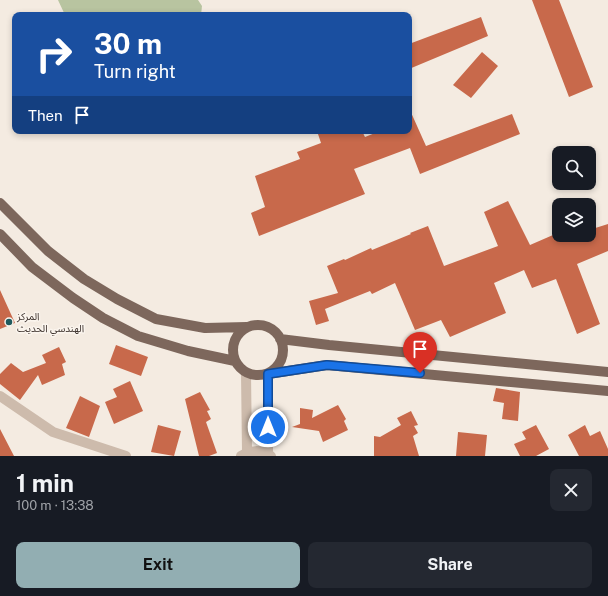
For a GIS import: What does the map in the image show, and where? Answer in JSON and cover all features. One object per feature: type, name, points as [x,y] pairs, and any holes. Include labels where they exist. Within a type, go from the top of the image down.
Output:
[{"type":"main road","points":[[0,204],[48,251],[84,279],[117,299],[156,319],[205,328],[247,327],[254,325],[262,325],[270,328],[276,332],[280,339],[283,347],[283,355],[280,363],[268,374]]},
{"type":"main road","points":[[0,234],[32,267],[73,298],[103,318],[138,336],[188,351],[235,361]]},
{"type":"main road","points":[[247,327],[236,338],[233,345],[233,353],[235,361],[240,367],[253,375],[327,365],[608,391]]},
{"type":"main road","points":[[280,339],[344,347],[608,372]]},
{"type":"street","points":[[246,372],[244,454],[254,451],[269,455],[268,374]]},
{"type":"street","points":[[0,396],[53,432],[126,456]]},
{"type":"green space","points":[[58,0],[198,0],[202,6],[201,12],[64,12]]},
{"type":"building","points":[[532,0],[559,0],[593,87],[569,97]]},
{"type":"building","points":[[481,17],[488,36],[412,68],[412,43]]},
{"type":"building","points":[[482,52],[498,66],[471,98],[453,85]]},
{"type":"building","points":[[512,114],[520,134],[420,174],[410,148],[354,169],[365,194],[259,236],[251,213],[265,207],[255,176],[300,159],[297,152],[321,143],[318,134],[364,134],[365,137],[372,134],[412,134],[412,115],[426,146]]},
{"type":"building","points":[[508,201],[530,245],[552,235],[552,242],[596,242],[596,228],[608,224],[608,251],[577,264],[600,324],[577,334],[556,279],[532,288],[524,270],[494,283],[506,313],[450,337],[441,320],[415,330],[395,283],[372,294],[370,291],[325,309],[329,321],[316,325],[309,301],[338,293],[327,266],[344,259],[345,260],[371,248],[372,250],[428,226],[444,266],[498,246],[484,212]]},
{"type":"building","points":[[0,290],[15,323],[0,329]]},
{"type":"building","points":[[116,345],[148,357],[141,376],[109,364]]},
{"type":"building","points":[[59,347],[66,362],[62,364],[65,375],[42,385],[38,375],[20,400],[0,384],[0,374],[11,363],[23,372],[46,363],[42,355]]},
{"type":"building","points":[[130,381],[143,411],[114,424],[105,402],[117,397],[113,389]]},
{"type":"building","points":[[496,388],[520,392],[518,421],[502,419],[504,403],[493,401]]},
{"type":"building","points":[[200,392],[210,410],[207,411],[211,419],[206,422],[217,453],[209,456],[199,456],[185,399]]},
{"type":"building","points":[[80,396],[100,406],[89,437],[66,428]]},
{"type":"building","points":[[338,405],[346,419],[344,421],[348,430],[323,442],[319,431],[292,427],[300,424],[300,408],[313,410],[312,418]]},
{"type":"building","points":[[411,411],[418,425],[414,426],[418,433],[413,436],[419,456],[374,456],[374,436],[380,437],[401,425],[397,418]]},
{"type":"building","points":[[158,425],[181,431],[174,456],[151,452]]},
{"type":"building","points":[[536,425],[549,449],[536,456],[520,456],[514,444],[526,439],[522,432]]},
{"type":"building","points":[[585,425],[590,436],[600,431],[608,449],[608,456],[579,456],[568,435]]},
{"type":"building","points":[[0,429],[14,456],[0,456]]},
{"type":"building","points":[[458,432],[487,435],[485,456],[456,456]]},
{"type":"place","name":"المركز الهندسي الحديث","points":[[9,322]]},
{"type":"route","points":[[268,427],[268,374],[327,365],[420,373]]}]
